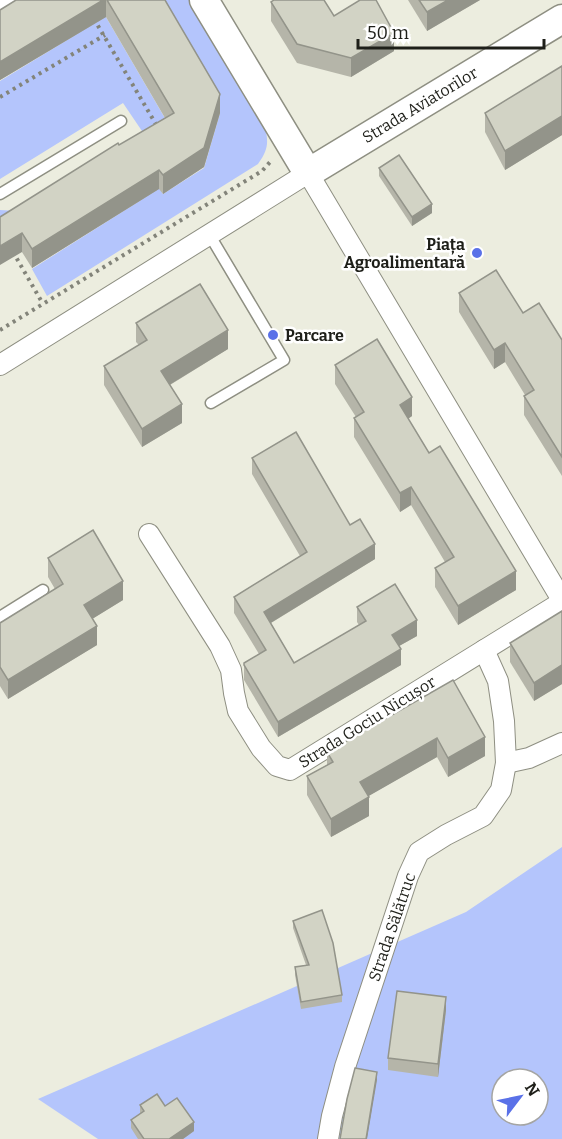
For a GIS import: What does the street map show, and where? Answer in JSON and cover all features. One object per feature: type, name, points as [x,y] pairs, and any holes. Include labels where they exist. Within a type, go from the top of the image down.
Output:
[{"type":"street","points":[[0,7],[11,0]]},
{"type":"street","points":[[204,0],[308,173]]},
{"type":"street","name":"Strada Aviatorilor","points":[[0,365],[308,173],[562,19]]},
{"type":"street","name":"Strada Gociu Nicușor","points":[[149,534],[220,646],[231,670],[238,711],[261,748],[277,766],[290,770],[562,601],[308,173]]},
{"type":"street","name":"Strada Sălătruc","points":[[328,1139],[345,1067],[408,876],[419,852],[483,816],[501,790],[506,763],[504,721],[498,681],[484,650]]},
{"type":"street","points":[[506,763],[529,758],[562,743]]},
{"type":"lane","points":[[0,194],[121,121]]},
{"type":"lane","points":[[209,234],[284,360],[211,404]]},
{"type":"lane","points":[[0,617],[43,590]]},
{"type":"path","points":[[94,18],[162,134]]},
{"type":"path","points":[[0,97],[105,36]]},
{"type":"path","points":[[0,330],[262,171],[273,160]]},
{"type":"path","points":[[11,249],[43,304]]},
{"type":"shaded area","points":[[96,0],[173,132],[137,153],[163,194],[204,168],[220,113],[154,0],[191,0],[264,121],[267,144],[265,153],[258,164],[47,296],[32,269],[141,200],[0,219],[0,210],[17,211],[144,134],[123,103],[0,179],[0,81],[77,34]]},
{"type":"shaded area","points":[[562,847],[562,1139],[98,1139],[38,1099],[466,912]]},
{"type":"building","points":[[16,0],[103,0],[0,62],[0,10]]},
{"type":"building","points":[[107,0],[165,0],[220,94],[204,148],[163,175],[159,170],[32,249],[22,233],[0,246],[0,217],[118,143],[119,145],[174,113]]},
{"type":"building","points":[[274,0],[324,0],[334,16],[360,0],[376,0],[394,33],[351,58],[297,44],[271,2]]},
{"type":"building","points":[[419,0],[448,0],[427,12]]},
{"type":"building","points":[[562,66],[562,116],[505,151],[485,113]]},
{"type":"building","points":[[399,155],[432,204],[412,217],[379,168]]},
{"type":"building","points":[[496,270],[523,313],[539,303],[562,340],[562,457],[524,396],[534,390],[505,343],[494,350],[459,293]]},
{"type":"building","points":[[200,284],[228,330],[161,371],[182,404],[142,429],[104,366],[147,340],[136,323]]},
{"type":"building","points":[[377,339],[412,397],[400,405],[429,453],[440,446],[516,571],[458,606],[435,568],[454,557],[411,487],[400,493],[354,418],[364,412],[335,365]]},
{"type":"building","points":[[296,432],[350,525],[360,519],[375,544],[264,612],[294,663],[366,621],[357,607],[395,584],[417,620],[392,635],[401,649],[278,722],[244,665],[266,650],[234,597],[307,552],[252,458]]},
{"type":"building","points":[[93,530],[123,581],[84,605],[97,626],[8,680],[0,667],[0,623],[63,584],[48,558]]},
{"type":"building","points":[[562,611],[562,665],[534,683],[510,643]]},
{"type":"building","points":[[453,680],[485,737],[448,758],[437,738],[360,782],[369,797],[331,819],[307,776],[333,762],[327,752]]},
{"type":"building","points":[[322,910],[333,943],[342,995],[301,1002],[295,967],[309,965],[293,921]]},
{"type":"building","points":[[397,991],[446,997],[438,1064],[388,1058]]},
{"type":"building","points":[[355,1068],[377,1072],[366,1139],[340,1139],[347,1099]]},
{"type":"building","points":[[157,1094],[165,1106],[177,1098],[194,1122],[169,1139],[144,1139],[131,1120],[144,1111],[140,1105]]},
{"type":"place","name":"Piața Agroalimentară","points":[[477,253]]},
{"type":"place","name":"Parcare","points":[[273,335]]}]
